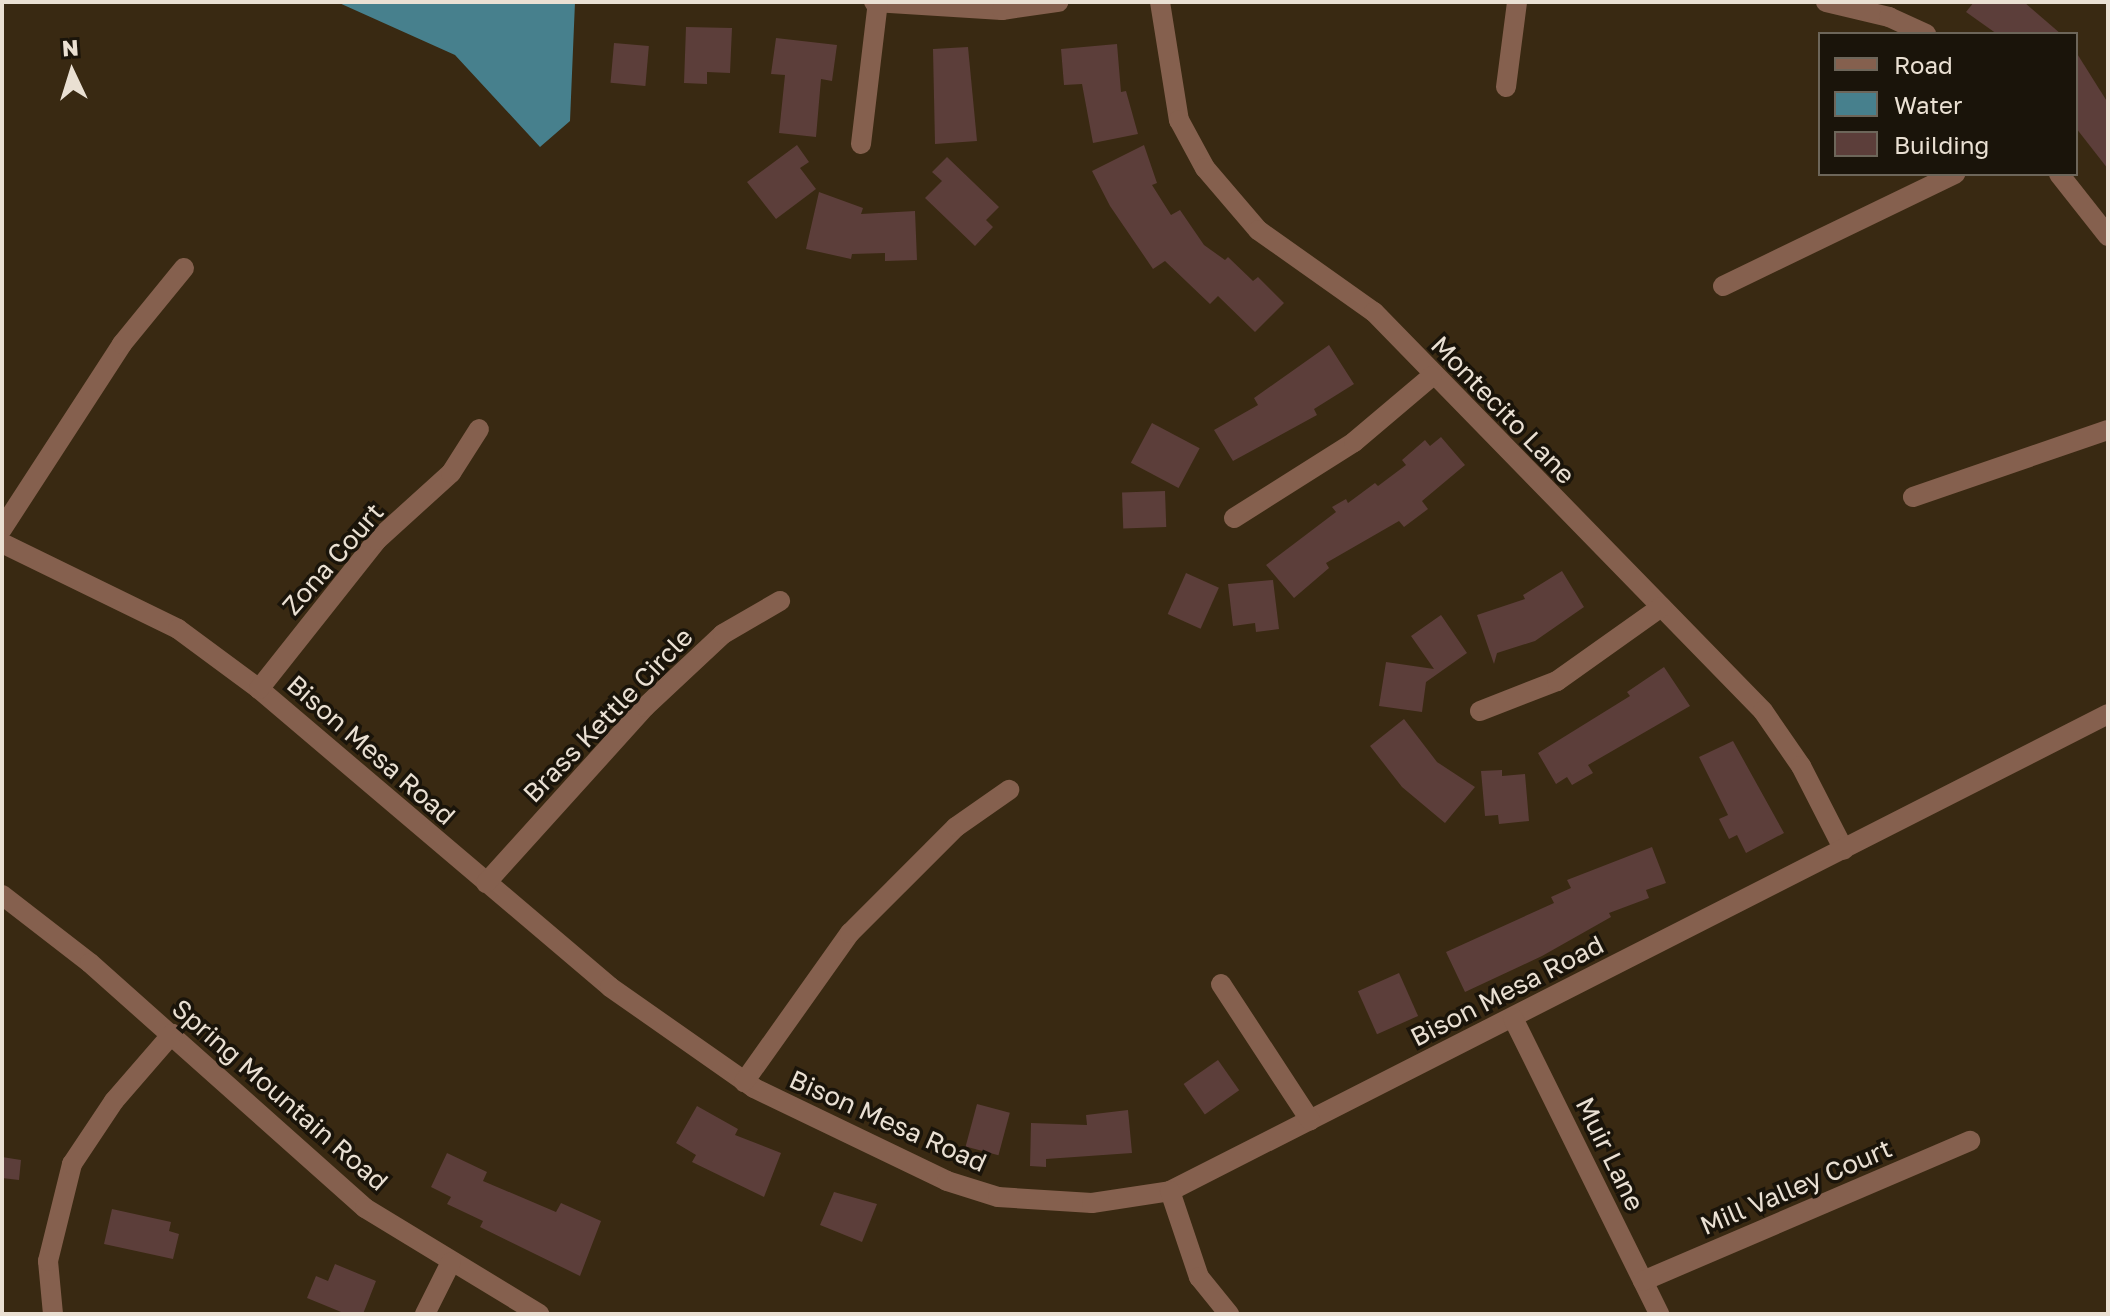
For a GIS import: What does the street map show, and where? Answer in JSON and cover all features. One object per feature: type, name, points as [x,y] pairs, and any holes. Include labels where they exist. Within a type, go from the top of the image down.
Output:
[{"type":"street","points":[[861,144],[876,2],[1002,10],[1058,2]]},
{"type":"street","name":"Montecito Lane","points":[[1160,2],[1179,120],[1205,168],[1258,230],[1374,312],[1432,376],[1763,711],[1801,766],[1844,850]]},
{"type":"street","points":[[1506,87],[1517,2]]},
{"type":"street","points":[[1826,2],[1889,17],[1922,32]]},
{"type":"street","points":[[1723,286],[1951,176]]},
{"type":"street","points":[[2061,176],[2108,236]]},
{"type":"street","points":[[2,529],[122,344],[184,268]]},
{"type":"street","points":[[1234,518],[1354,442],[1432,376]]},
{"type":"street","name":"Zona Court","points":[[259,689],[377,540],[451,473],[479,429]]},
{"type":"street","points":[[1913,497],[2108,430]]},
{"type":"street","name":"Bison Mesa Road","points":[[2,543],[178,629],[259,689],[610,987],[744,1082],[947,1181],[998,1197],[1092,1203],[1170,1191],[2108,714]]},
{"type":"street","name":"Brass Kettle Circle","points":[[486,883],[645,707],[723,634],[780,601]]},
{"type":"street","points":[[1480,711],[1557,681],[1661,607]]},
{"type":"street","points":[[744,1082],[850,933],[956,827],[1009,790]]},
{"type":"street","name":"Spring Mountain Road","points":[[2,895],[172,1034],[365,1208],[539,1314]]},
{"type":"street","points":[[1221,984],[1310,1120]]},
{"type":"street","name":"Muir Lane","points":[[1513,1018],[1659,1314]]},
{"type":"street","points":[[53,1314],[48,1261],[72,1164],[114,1101],[172,1034]]},
{"type":"street","name":"Mill Valley Court","points":[[1643,1281],[1970,1141]]},
{"type":"street","points":[[1170,1191],[1199,1277],[1229,1314]]},
{"type":"street","points":[[425,1314],[451,1262]]},
{"type":"water","points":[[337,2],[575,2],[570,121],[540,147],[455,55]]},
{"type":"building","points":[[1974,2],[2024,2],[2059,32],[1994,32],[1966,12]]},
{"type":"building","points":[[686,27],[732,28],[730,73],[707,72],[707,84],[684,83]]},
{"type":"building","points":[[776,38],[837,45],[832,81],[821,79],[816,137],[779,133],[785,75],[771,74]]},
{"type":"building","points":[[614,43],[649,46],[645,86],[611,83]]},
{"type":"building","points":[[1117,44],[1121,92],[1126,91],[1138,134],[1093,143],[1082,84],[1064,85],[1061,49]]},
{"type":"building","points":[[968,47],[977,141],[935,144],[933,49]]},
{"type":"building","points":[[2078,55],[2108,103],[2108,169],[2078,131]]},
{"type":"building","points":[[797,145],[809,162],[800,168],[816,189],[776,219],[747,182]]},
{"type":"building","points":[[1144,145],[1157,183],[1152,185],[1171,215],[1180,210],[1204,245],[1225,260],[1228,257],[1253,281],[1258,277],[1284,303],[1255,332],[1218,296],[1210,304],[1165,261],[1153,269],[1110,206],[1092,171]]},
{"type":"building","points":[[947,157],[999,207],[986,220],[993,227],[975,246],[925,198],[942,181],[932,172]]},
{"type":"building","points":[[819,192],[863,208],[861,214],[915,211],[917,260],[885,261],[885,253],[852,254],[851,259],[806,249]]},
{"type":"building","points":[[1329,345],[1354,384],[1314,409],[1317,415],[1233,461],[1214,430],[1258,405],[1254,398]]},
{"type":"building","points":[[1152,423],[1200,448],[1179,488],[1131,463]]},
{"type":"building","points":[[1441,437],[1465,465],[1422,501],[1428,509],[1404,527],[1399,521],[1326,563],[1329,568],[1294,598],[1266,565],[1336,512],[1332,507],[1346,499],[1348,503],[1375,483],[1378,486],[1406,465],[1402,460],[1425,440],[1430,446]]},
{"type":"building","points":[[1165,491],[1166,527],[1123,528],[1122,493]]},
{"type":"building","points":[[1562,571],[1584,607],[1535,641],[1497,653],[1494,664],[1477,615],[1525,599],[1523,595]]},
{"type":"building","points":[[1186,573],[1219,588],[1201,629],[1168,614]]},
{"type":"building","points":[[1273,580],[1279,629],[1256,632],[1255,623],[1233,626],[1228,584]]},
{"type":"building","points":[[1441,615],[1467,653],[1426,682],[1422,712],[1379,706],[1386,662],[1434,669],[1411,636]]},
{"type":"building","points":[[1664,667],[1690,706],[1588,765],[1593,773],[1572,785],[1567,777],[1556,784],[1538,753],[1630,696],[1627,692]]},
{"type":"building","points":[[1404,719],[1437,762],[1475,787],[1445,823],[1402,787],[1370,746]]},
{"type":"building","points":[[1733,741],[1784,833],[1746,853],[1737,835],[1729,839],[1719,819],[1728,815],[1699,757]]},
{"type":"building","points":[[1502,770],[1502,776],[1525,774],[1529,821],[1499,824],[1498,815],[1485,816],[1481,771]]},
{"type":"building","points":[[1652,847],[1666,883],[1646,890],[1649,898],[1609,913],[1611,917],[1542,956],[1465,992],[1446,952],[1554,903],[1551,897],[1571,888],[1567,880]]},
{"type":"building","points":[[1399,973],[1418,1016],[1377,1034],[1358,991]]},
{"type":"building","points":[[1218,1060],[1239,1090],[1205,1114],[1184,1084]]},
{"type":"building","points":[[977,1104],[1010,1113],[998,1155],[966,1147]]},
{"type":"building","points":[[697,1106],[738,1129],[735,1135],[781,1153],[764,1197],[692,1162],[696,1155],[676,1143]]},
{"type":"building","points":[[1128,1110],[1132,1153],[1046,1159],[1046,1167],[1030,1166],[1031,1123],[1087,1125],[1086,1115]]},
{"type":"building","points":[[447,1153],[487,1172],[483,1181],[556,1212],[561,1203],[601,1221],[580,1276],[480,1227],[483,1221],[447,1204],[451,1197],[431,1187]]},
{"type":"building","points":[[2,1157],[21,1160],[19,1180],[2,1178]]},
{"type":"building","points":[[834,1192],[877,1204],[862,1242],[820,1225]]},
{"type":"building","points":[[112,1209],[171,1222],[169,1231],[179,1234],[173,1259],[104,1244]]},
{"type":"building","points":[[335,1264],[376,1281],[363,1314],[346,1314],[307,1298],[316,1276],[328,1281]]}]
